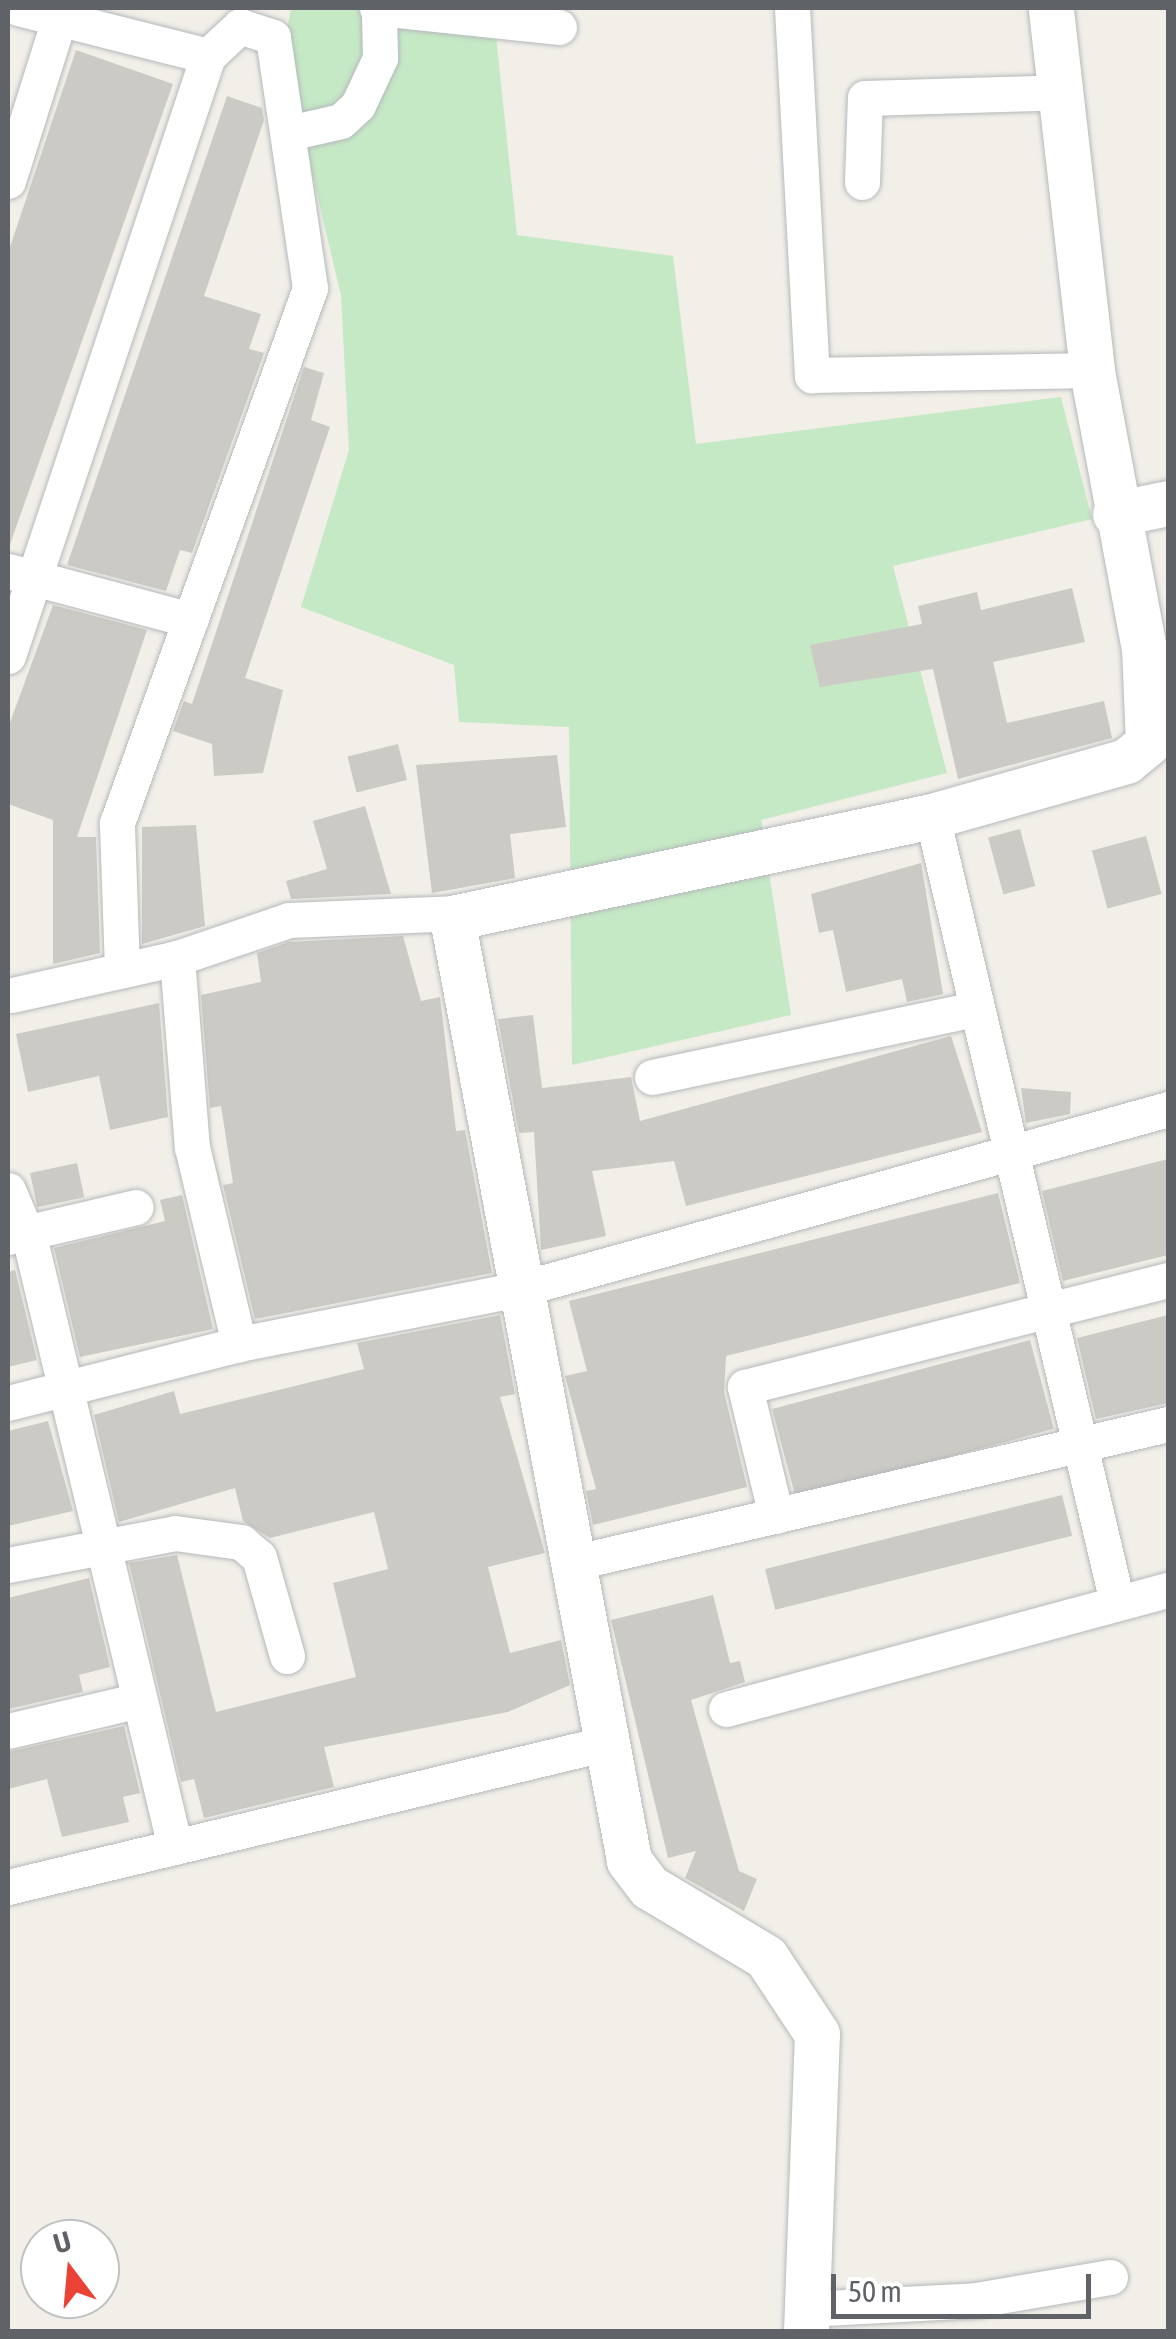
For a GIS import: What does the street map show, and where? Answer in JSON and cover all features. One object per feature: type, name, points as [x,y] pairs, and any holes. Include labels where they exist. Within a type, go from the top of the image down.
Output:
[{"type":"street","points":[[18,8],[208,56]]},
{"type":"street","points":[[792,8],[812,375],[1092,370]]},
{"type":"street","points":[[12,995],[177,958],[289,920],[453,912],[932,816],[1126,761],[1153,726],[1156,646],[1115,514],[1092,370],[1051,8]]},
{"type":"street","points":[[289,133],[341,121],[358,105],[380,58],[378,11],[559,26]]},
{"type":"street","points":[[8,182],[67,18]]},
{"type":"street","points":[[8,656],[21,576],[208,56],[240,26],[266,30],[278,50],[310,288],[117,823],[122,969]]},
{"type":"street","points":[[862,182],[865,98],[1062,92]]},
{"type":"street","points":[[1115,514],[1168,503]]},
{"type":"street","points":[[21,576],[191,620]]},
{"type":"street","points":[[932,816],[1008,1158],[1048,1310],[1076,1445],[1118,1602]]},
{"type":"street","points":[[453,912],[603,1744],[640,1878],[766,1957],[817,2034],[806,2320],[976,2300],[1110,2277]]},
{"type":"street","points":[[177,958],[192,1147],[239,1344]]},
{"type":"street","points":[[652,1077],[975,1009]]},
{"type":"street","points":[[8,1403],[239,1344],[520,1289],[1008,1158],[1168,1109]]},
{"type":"street","points":[[8,1190],[16,1237],[65,1389],[98,1545],[175,1847]]},
{"type":"street","points":[[16,1237],[136,1206]]},
{"type":"street","points":[[776,1516],[744,1388],[1168,1280]]},
{"type":"street","points":[[572,1563],[1168,1424]]},
{"type":"street","points":[[8,1565],[98,1545],[175,1534],[240,1542],[259,1557],[287,1656]]},
{"type":"street","points":[[726,1709],[1168,1590]]},
{"type":"street","points":[[8,1731],[136,1701]]},
{"type":"street","points":[[8,1887],[603,1744]]},
{"type":"green space","points":[[291,8],[493,8],[517,235],[673,256],[696,444],[1061,397],[1092,519],[893,566],[947,773],[761,820],[791,1015],[572,1065],[569,727],[459,722],[454,665],[301,607],[349,450],[341,295],[283,52]]},
{"type":"building","points":[[76,50],[173,84],[8,550],[8,253]]},
{"type":"building","points":[[227,96],[262,108],[264,120],[204,296],[261,314],[249,349],[264,353],[192,553],[180,550],[166,591],[67,565]]},
{"type":"building","points":[[304,367],[324,373],[311,420],[330,427],[245,678],[283,690],[263,773],[214,776],[212,744],[173,731],[184,701],[192,704]]},
{"type":"building","points":[[1072,588],[1085,642],[993,662],[1007,723],[1104,701],[1112,738],[958,779],[933,669],[820,687],[810,645],[922,624],[918,606],[977,592],[981,610]]},
{"type":"building","points":[[53,605],[147,630],[77,837],[96,837],[100,953],[53,964],[53,820],[8,804],[8,728]]},
{"type":"building","points":[[398,744],[407,780],[356,792],[348,757]]},
{"type":"building","points":[[557,755],[566,827],[510,834],[515,878],[432,893],[416,765]]},
{"type":"building","points":[[365,806],[391,894],[291,899],[286,881],[327,869],[313,821]]},
{"type":"building","points":[[196,825],[205,926],[142,944],[142,827]]},
{"type":"building","points":[[1020,829],[1035,886],[1003,895],[988,838]]},
{"type":"building","points":[[1146,836],[1162,894],[1107,908],[1092,850]]},
{"type":"building","points":[[921,863],[943,994],[907,1002],[902,979],[846,992],[833,930],[819,933],[811,894]]},
{"type":"building","points":[[403,936],[421,1001],[440,997],[456,1131],[465,1130],[492,1273],[255,1319],[223,1185],[233,1183],[221,1106],[210,1108],[201,995],[261,982],[257,953],[289,942]]},
{"type":"building","points":[[159,1003],[168,1117],[110,1130],[99,1076],[28,1092],[16,1034]]},
{"type":"building","points":[[533,1015],[542,1088],[631,1077],[640,1121],[951,1036],[982,1132],[686,1206],[674,1161],[592,1171],[606,1236],[541,1250],[534,1132],[519,1133],[498,1019]]},
{"type":"building","points":[[1021,1088],[1071,1092],[1070,1114],[1026,1123]]},
{"type":"building","points":[[1168,1159],[1168,1255],[1063,1281],[1042,1191]]},
{"type":"building","points":[[77,1163],[84,1197],[37,1207],[30,1173]]},
{"type":"building","points":[[998,1193],[1020,1283],[726,1356],[724,1392],[747,1487],[593,1525],[586,1491],[596,1489],[565,1376],[587,1371],[569,1301]]},
{"type":"building","points":[[182,1195],[213,1329],[80,1357],[54,1248],[165,1221],[160,1200]]},
{"type":"building","points":[[15,1270],[37,1360],[8,1367],[8,1272]]},
{"type":"building","points":[[500,1315],[515,1394],[500,1397],[545,1553],[488,1567],[510,1653],[561,1640],[570,1685],[508,1712],[324,1747],[334,1787],[204,1818],[194,1779],[181,1782],[129,1563],[177,1555],[216,1712],[356,1677],[333,1583],[388,1569],[374,1512],[270,1538],[243,1521],[235,1488],[119,1522],[94,1415],[174,1391],[180,1414],[364,1369],[357,1343]]},
{"type":"building","points":[[1168,1315],[1168,1403],[1096,1419],[1077,1338]]},
{"type":"building","points":[[1030,1340],[1054,1429],[796,1498],[772,1409]]},
{"type":"building","points":[[48,1421],[73,1511],[8,1526],[8,1431]]},
{"type":"building","points":[[1062,1495],[1072,1536],[775,1610],[765,1569]]},
{"type":"building","points":[[89,1578],[110,1667],[79,1675],[83,1692],[8,1709],[8,1598]]},
{"type":"building","points":[[713,1595],[730,1663],[740,1661],[745,1682],[691,1700],[739,1871],[757,1879],[744,1911],[685,1878],[696,1851],[668,1858],[611,1620]]},
{"type":"building","points":[[124,1726],[140,1793],[123,1797],[129,1822],[62,1837],[47,1779],[8,1789],[8,1752]]}]
